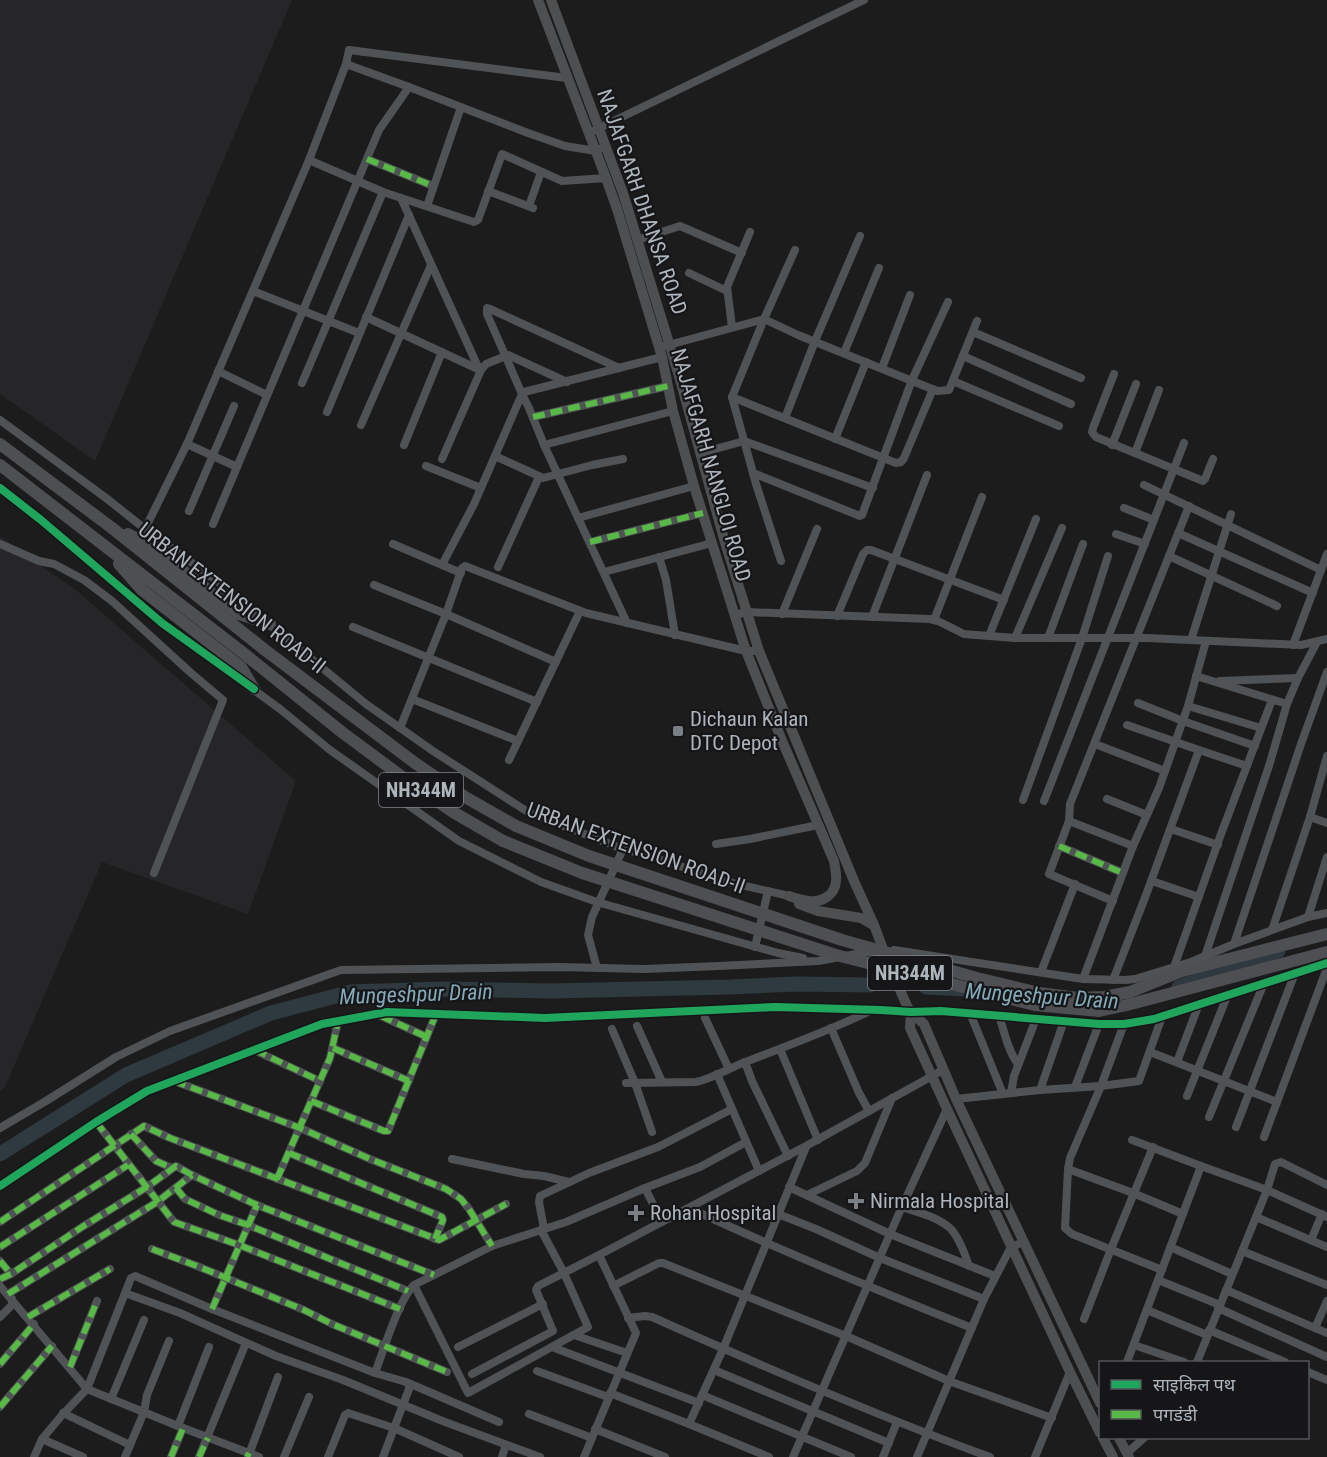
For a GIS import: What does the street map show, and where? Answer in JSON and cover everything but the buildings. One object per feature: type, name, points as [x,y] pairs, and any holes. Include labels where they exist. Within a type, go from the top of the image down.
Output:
[{"type":"highway","name":"URBAN EXTENSION ROAD-II","points":[[0,444],[118,532],[265,650],[415,763],[465,797],[516,826],[589,856],[842,940],[977,978],[1039,993],[1078,998],[1104,998],[1130,992],[1182,971],[1327,934]]},
{"type":"highway","name":"URBAN EXTENSION ROAD-II","points":[[0,465],[405,779],[453,812],[503,841],[582,873],[836,955],[1035,1005],[1066,1009],[1099,1011],[1127,1005],[1327,952]]},
{"type":"highway","points":[[118,532],[128,534],[152,546],[239,614],[270,624]]},
{"type":"highway","points":[[103,545],[142,590],[241,667],[254,689]]},
{"type":"main road","name":"NAJAFGARH DHANSA ROAD","points":[[552,2],[594,131]]},
{"type":"main road","points":[[540,4],[552,2]]},
{"type":"main road","name":"NAJAFGARH NANGLOI ROAD","points":[[540,4],[567,78],[601,149],[606,178],[663,350],[673,411],[694,486],[746,651],[834,861],[836,875],[834,888],[830,895],[815,901],[789,896]]},
{"type":"main road","name":"NAJAFGARH DHANSA ROAD","points":[[601,149],[623,193],[637,240],[663,350],[701,453],[724,539],[759,651],[874,925]]},
{"type":"main road","points":[[783,743],[794,738]]},
{"type":"main road","points":[[789,896],[800,905],[818,911],[861,918],[874,925],[882,950],[911,1012],[924,1024],[943,1070],[1099,1399]]},
{"type":"main road","points":[[911,1012],[910,1028],[946,1109],[1070,1372],[1099,1428]]},
{"type":"main road","points":[[1104,1439],[1113,1457]]},
{"type":"main road","points":[[1120,1439],[1128,1455]]},
{"type":"street","points":[[594,131],[864,0]]},
{"type":"street","points":[[145,530],[187,444],[309,160],[346,64],[349,50],[567,78]]},
{"type":"street","points":[[346,64],[565,146],[601,149]]},
{"type":"street","points":[[213,525],[382,125],[409,87]]},
{"type":"street","points":[[427,206],[461,107]]},
{"type":"street","points":[[309,160],[383,192],[474,222],[478,220],[502,154],[562,181],[606,178]]},
{"type":"street","points":[[367,159],[433,186]]},
{"type":"street","points":[[488,191],[531,207],[541,172]]},
{"type":"street","points":[[302,383],[383,192]]},
{"type":"street","points":[[401,198],[479,370]]},
{"type":"street","points":[[327,411],[409,215]]},
{"type":"street","points":[[637,240],[680,226],[742,253]]},
{"type":"street","points":[[732,327],[728,284],[750,232]]},
{"type":"street","points":[[785,418],[814,341],[860,236]]},
{"type":"street","points":[[781,561],[732,397],[795,250]]},
{"type":"street","points":[[361,425],[431,265]]},
{"type":"street","points":[[844,353],[879,268]]},
{"type":"street","points":[[689,273],[727,291]]},
{"type":"street","points":[[253,291],[359,333]]},
{"type":"street","points":[[882,368],[910,295]]},
{"type":"street","points":[[753,473],[860,516],[864,512],[912,380],[948,302]]},
{"type":"street","points":[[619,368],[487,308],[487,314],[544,445],[627,623]]},
{"type":"street","points":[[366,318],[401,332],[479,370]]},
{"type":"street","points":[[442,565],[474,504],[524,392],[619,368],[663,350],[764,319],[937,391],[949,390],[977,321]]},
{"type":"street","points":[[972,332],[1081,378]]},
{"type":"street","points":[[404,445],[442,352]]},
{"type":"street","points":[[442,459],[479,370],[486,364],[505,355],[512,355],[567,381]]},
{"type":"street","points":[[963,356],[1071,404]]},
{"type":"street","points":[[835,439],[866,362]]},
{"type":"street","points":[[218,371],[267,395]]},
{"type":"street","points":[[1114,374],[1092,432],[1096,437],[1203,481],[1213,459]]},
{"type":"street","points":[[953,381],[1059,426]]},
{"type":"street","points":[[1112,444],[1136,384]]},
{"type":"street","points":[[533,417],[668,386]]},
{"type":"street","points":[[732,397],[897,463],[901,462],[933,389]]},
{"type":"street","points":[[1136,453],[1160,390]]},
{"type":"street","points":[[189,511],[234,406]]},
{"type":"street","points":[[544,445],[673,411]]},
{"type":"street","points":[[0,420],[106,498],[145,530],[213,578],[354,696],[451,763],[528,812],[623,849],[724,881],[789,896]]},
{"type":"street","points":[[701,453],[744,441],[873,488]]},
{"type":"street","points":[[1044,801],[1184,443]]},
{"type":"street","points":[[187,444],[237,467]]},
{"type":"street","points":[[495,456],[539,477],[546,478],[623,459]]},
{"type":"street","points":[[426,466],[481,488]]},
{"type":"street","points":[[872,617],[927,476]]},
{"type":"street","points":[[498,567],[539,477]]},
{"type":"street","points":[[1144,485],[1321,570]]},
{"type":"street","points":[[578,518],[694,486]]},
{"type":"street","points":[[0,488],[162,623],[254,689],[330,750],[459,842],[541,882],[597,902],[755,947],[818,961]]},
{"type":"street","points":[[934,620],[982,497]]},
{"type":"street","points":[[1113,901],[1049,874],[1069,821],[1070,804],[1189,506]]},
{"type":"street","points":[[1124,508],[1154,520]]},
{"type":"street","points":[[590,542],[703,513]]},
{"type":"street","points":[[1191,640],[1231,514]]},
{"type":"street","points":[[989,636],[1036,519]]},
{"type":"street","points":[[1016,638],[1062,528]]},
{"type":"street","points":[[782,614],[817,529]]},
{"type":"street","points":[[1178,533],[1312,593]]},
{"type":"street","points":[[1116,534],[1145,544]]},
{"type":"street","points":[[604,572],[712,543]]},
{"type":"street","points":[[0,544],[39,561],[54,564],[84,579],[223,700],[154,873]]},
{"type":"street","points":[[393,544],[461,573]]},
{"type":"street","points":[[1048,638],[1083,544]]},
{"type":"street","points":[[837,616],[863,554],[867,550],[1004,600]]},
{"type":"street","points":[[1293,645],[1327,554]]},
{"type":"street","points":[[1023,800],[1082,638],[1108,556]]},
{"type":"street","points":[[1169,556],[1277,606]]},
{"type":"street","points":[[659,557],[666,580],[675,635]]},
{"type":"street","points":[[400,728],[462,568],[465,566],[580,611],[746,651],[759,651]]},
{"type":"street","points":[[374,585],[556,662]]},
{"type":"street","points":[[112,601],[122,590]]},
{"type":"street","points":[[509,760],[580,611]]},
{"type":"street","points":[[734,615],[747,612],[934,620],[960,633],[1016,638],[1137,638],[1293,645],[1327,639]]},
{"type":"street","points":[[353,627],[537,702]]},
{"type":"street","points":[[1083,979],[1133,846],[1165,771],[1188,706],[1206,641]]},
{"type":"street","points":[[1205,956],[1269,766],[1287,704],[1317,642]]},
{"type":"street","points":[[1234,944],[1327,672]]},
{"type":"street","points":[[1196,676],[1287,704]]},
{"type":"street","points":[[1213,681],[1298,678]]},
{"type":"street","points":[[412,699],[518,741]]},
{"type":"street","points":[[1174,967],[1272,700]]},
{"type":"street","points":[[1138,703],[1255,746]]},
{"type":"street","points":[[1188,706],[1261,728]]},
{"type":"street","points":[[1127,725],[1247,766]]},
{"type":"street","points":[[1095,744],[1165,771]]},
{"type":"street","points":[[1113,980],[1152,881],[1199,750]]},
{"type":"street","points":[[1272,930],[1310,817],[1327,756]]},
{"type":"street","points":[[1107,799],[1147,814]]},
{"type":"street","points":[[1310,817],[1327,823]]},
{"type":"street","points":[[1069,821],[1133,846]]},
{"type":"street","points":[[716,844],[818,825]]},
{"type":"street","points":[[1171,829],[1218,845]]},
{"type":"street","points":[[1059,846],[1123,873]]},
{"type":"street","points":[[597,968],[588,935],[597,902],[623,849]]},
{"type":"street","points":[[1308,917],[1327,857]]},
{"type":"street","points":[[1152,881],[1199,897]]},
{"type":"street","points":[[1041,972],[1075,884]]},
{"type":"street","points":[[755,947],[768,891]]},
{"type":"street","points":[[0,1128],[116,1057],[170,1031],[341,970],[655,969],[818,961],[882,950],[1083,979],[1135,979],[1205,956],[1308,917],[1327,913]]},
{"type":"street","points":[[0,1186],[147,1091],[322,1024],[387,1012],[545,1018],[775,1007],[941,1011],[1124,1024],[1154,1020],[1228,994],[1327,965]]},
{"type":"street","points":[[1264,1137],[1327,965]]},
{"type":"street","points":[[1236,1127],[1295,973]]},
{"type":"street","points":[[1209,1117],[1264,983]]},
{"type":"street","points":[[1187,1096],[1228,994]]},
{"type":"street","points":[[1177,1062],[1199,1004]]},
{"type":"street","points":[[631,1083],[705,1080],[873,1010]]},
{"type":"street","points":[[970,1013],[1007,1093]]},
{"type":"street","points":[[377,1014],[427,1037]]},
{"type":"street","points":[[311,1101],[387,1132],[436,1014]]},
{"type":"street","points":[[999,1015],[1008,1044],[1018,1064]]},
{"type":"street","points":[[957,1099],[1139,1082],[1162,1017]]},
{"type":"street","points":[[705,1018],[729,1069]]},
{"type":"street","points":[[1007,1093],[1036,1019]]},
{"type":"street","points":[[277,1179],[333,1048],[338,1021]]},
{"type":"street","points":[[1040,1090],[1064,1021]]},
{"type":"street","points":[[1075,1087],[1099,1024]]},
{"type":"street","points":[[1124,1024],[1101,1086],[1070,1158],[1065,1228],[1072,1234],[1162,1270]]},
{"type":"street","points":[[637,1026],[662,1082]]},
{"type":"street","points":[[831,1028],[869,1111]]},
{"type":"street","points":[[612,1029],[631,1083],[652,1132]]},
{"type":"street","points":[[333,1048],[410,1081]]},
{"type":"street","points":[[780,1049],[818,1140]]},
{"type":"street","points":[[254,1050],[320,1081]]},
{"type":"street","points":[[1150,1052],[1277,1102]]},
{"type":"street","points":[[745,1062],[788,1156]]},
{"type":"street","points":[[472,1374],[553,1332],[536,1290],[537,1287],[818,1140],[943,1070]]},
{"type":"street","points":[[717,1074],[759,1171]]},
{"type":"street","points":[[174,1081],[300,1128],[446,1189],[461,1199],[492,1246]]},
{"type":"street","points":[[807,1195],[861,1168],[892,1098]]},
{"type":"street","points":[[176,1188],[185,1199],[219,1215],[411,1288],[468,1393],[588,1327],[543,1229],[540,1196],[589,1173],[658,1147],[732,1109]]},
{"type":"street","points":[[793,1457],[946,1109]]},
{"type":"street","points":[[96,1122],[174,1222],[239,1245],[400,1309]]},
{"type":"street","points":[[0,1222],[144,1126],[435,1239],[440,1240],[506,1204]]},
{"type":"street","points":[[131,1134],[153,1158],[172,1168]]},
{"type":"street","points":[[1132,1140],[1267,1190],[1324,1216],[1311,1240]]},
{"type":"street","points":[[375,1373],[400,1309],[411,1288],[492,1246],[566,1222],[700,1167],[747,1142]]},
{"type":"street","points":[[689,1424],[723,1349],[806,1146]]},
{"type":"street","points":[[1084,1319],[1153,1147]]},
{"type":"street","points":[[289,1153],[442,1217],[443,1220],[435,1239]]},
{"type":"street","points":[[452,1159],[568,1182]]},
{"type":"street","points":[[1197,1361],[1267,1190],[1275,1164],[1281,1162],[1327,1185]]},
{"type":"street","points":[[0,1247],[128,1165]]},
{"type":"street","points":[[0,1279],[147,1188],[175,1166],[257,1205],[434,1275]]},
{"type":"street","points":[[1129,1361],[1201,1166]]},
{"type":"street","points":[[1068,1169],[1183,1214]]},
{"type":"street","points":[[10,1297],[158,1202],[192,1175]]},
{"type":"street","points":[[789,1187],[830,1207],[995,1276]]},
{"type":"street","points":[[645,1188],[662,1222]]},
{"type":"street","points":[[212,1309],[257,1205]]},
{"type":"street","points":[[902,1207],[927,1215],[949,1228],[955,1234],[969,1266]]},
{"type":"street","points":[[689,1208],[867,1287],[972,1328]]},
{"type":"street","points":[[778,1214],[984,1299]]},
{"type":"street","points":[[1256,1217],[1327,1247]]},
{"type":"street","points":[[917,1457],[995,1276],[1011,1247],[1024,1242]]},
{"type":"street","points":[[1170,1248],[1232,1274]]},
{"type":"street","points":[[152,1250],[198,1266],[447,1372]]},
{"type":"street","points":[[1242,1251],[1327,1285]]},
{"type":"street","points":[[584,1457],[636,1333],[599,1255]]},
{"type":"street","points":[[0,1260],[11,1274]]},
{"type":"street","points":[[613,1286],[663,1263],[846,1336],[949,1381],[1052,1418]]},
{"type":"street","points":[[0,1364],[31,1321],[110,1269]]},
{"type":"street","points":[[34,1457],[42,1439],[87,1389],[131,1278],[135,1276],[375,1373],[406,1382],[499,1422]]},
{"type":"street","points":[[1158,1280],[1327,1357]]},
{"type":"street","points":[[0,1286],[87,1389],[248,1455],[259,1457]]},
{"type":"street","points":[[1226,1290],[1327,1333]]},
{"type":"street","points":[[125,1293],[180,1313],[276,1356],[540,1457]]},
{"type":"street","points":[[0,1317],[10,1308],[12,1302],[10,1297]]},
{"type":"street","points":[[70,1368],[97,1301]]},
{"type":"street","points":[[1315,1328],[1327,1301]]},
{"type":"street","points":[[458,1347],[543,1304]]},
{"type":"street","points":[[1147,1310],[1282,1361]]},
{"type":"street","points":[[628,1318],[652,1317],[822,1392],[990,1457]]},
{"type":"street","points":[[111,1399],[144,1320]]},
{"type":"street","points":[[574,1335],[627,1353]]},
{"type":"street","points":[[124,1457],[144,1412],[147,1395],[169,1341]]},
{"type":"street","points":[[200,1457],[246,1343]]},
{"type":"street","points":[[1134,1345],[1181,1361]]},
{"type":"street","points":[[0,1407],[52,1346]]},
{"type":"street","points":[[171,1457],[209,1347]]},
{"type":"street","points":[[552,1347],[700,1399],[851,1457]]},
{"type":"street","points":[[714,1370],[889,1443]]},
{"type":"street","points":[[537,1371],[689,1424],[769,1457]]},
{"type":"street","points":[[1035,1457],[1070,1372]]},
{"type":"street","points":[[1309,1372],[1327,1380]]},
{"type":"street","points":[[248,1455],[278,1377]]},
{"type":"street","points":[[383,1457],[409,1389],[406,1382]]},
{"type":"street","points":[[284,1457],[309,1397]]},
{"type":"street","points":[[63,1413],[130,1445]]},
{"type":"street","points":[[328,1457],[346,1413],[394,1428],[459,1457]]},
{"type":"street","points":[[529,1414],[664,1457]]},
{"type":"street","points":[[883,1457],[897,1422]]},
{"type":"street","points":[[42,1439],[83,1457]]},
{"type":"street","points":[[1128,1455],[1142,1439]]},
{"type":"street","points":[[502,1457],[507,1445]]},
{"type":"shaded area","points":[[0,0],[292,0],[95,461],[0,394]]},
{"type":"shaded area","points":[[0,536],[77,591],[296,781],[248,914],[102,862],[5,1087],[0,1091]]},
{"type":"waterway","name":"Mungeshpur Drain","points":[[1179,987],[1278,951]]},
{"type":"waterway","name":"Mungeshpur Drain","points":[[0,1154],[126,1075],[271,1013],[351,992],[443,989],[552,991],[795,984],[870,985]]},
{"type":"waterway","name":"Mungeshpur Drain","points":[[926,987],[963,989]]},
{"type":"marked path","points":[[367,159],[433,186]]},
{"type":"marked path","points":[[533,417],[668,386]]},
{"type":"marked path","points":[[590,542],[703,513]]},
{"type":"marked path","points":[[1059,846],[1123,873]]},
{"type":"marked path","points":[[311,1101],[388,1131],[436,1014]]},
{"type":"marked path","points":[[381,1016],[427,1037]]},
{"type":"marked path","points":[[277,1179],[330,1058],[338,1021]]},
{"type":"marked path","points":[[333,1048],[409,1081]]},
{"type":"marked path","points":[[255,1050],[320,1081]]},
{"type":"marked path","points":[[174,1081],[300,1128],[446,1189],[461,1199],[492,1246]]},
{"type":"marked path","points":[[96,1122],[174,1222],[239,1245],[400,1309]]},
{"type":"marked path","points":[[0,1222],[144,1126],[170,1138],[439,1240],[506,1204]]},
{"type":"marked path","points":[[131,1134],[156,1161],[172,1168]]},
{"type":"marked path","points":[[289,1153],[442,1217],[443,1220],[435,1239]]},
{"type":"marked path","points":[[0,1247],[128,1165]]},
{"type":"marked path","points":[[0,1279],[147,1187],[176,1166],[257,1205],[434,1275]]},
{"type":"marked path","points":[[8,1294],[157,1202],[192,1175]]},
{"type":"marked path","points":[[176,1188],[185,1199],[219,1215],[408,1291]]},
{"type":"marked path","points":[[212,1309],[257,1205]]},
{"type":"marked path","points":[[152,1249],[304,1310],[447,1372]]},
{"type":"marked path","points":[[0,1261],[11,1274]]},
{"type":"marked path","points":[[28,1317],[110,1269]]},
{"type":"marked path","points":[[70,1367],[97,1301]]},
{"type":"marked path","points":[[0,1364],[34,1324]]},
{"type":"marked path","points":[[0,1407],[52,1346]]},
{"type":"marked path","points":[[171,1457],[183,1428]]},
{"type":"marked path","points":[[199,1457],[208,1438]]},
{"type":"marked path","points":[[247,1457],[249,1453]]},
{"type":"cycle path","points":[[0,488],[162,623],[254,689]]},
{"type":"cycle path","points":[[0,1186],[147,1091],[322,1024],[387,1012],[545,1018],[775,1007],[941,1011],[1124,1024],[1154,1019],[1327,963]]},
{"type":"place","name":"Dichaun Kalan DTC Depot","points":[[678,731]]},
{"type":"place","name":"Nirmala Hospital","points":[[856,1201]]},
{"type":"place","name":"Rohan Hospital","points":[[636,1213]]}]
